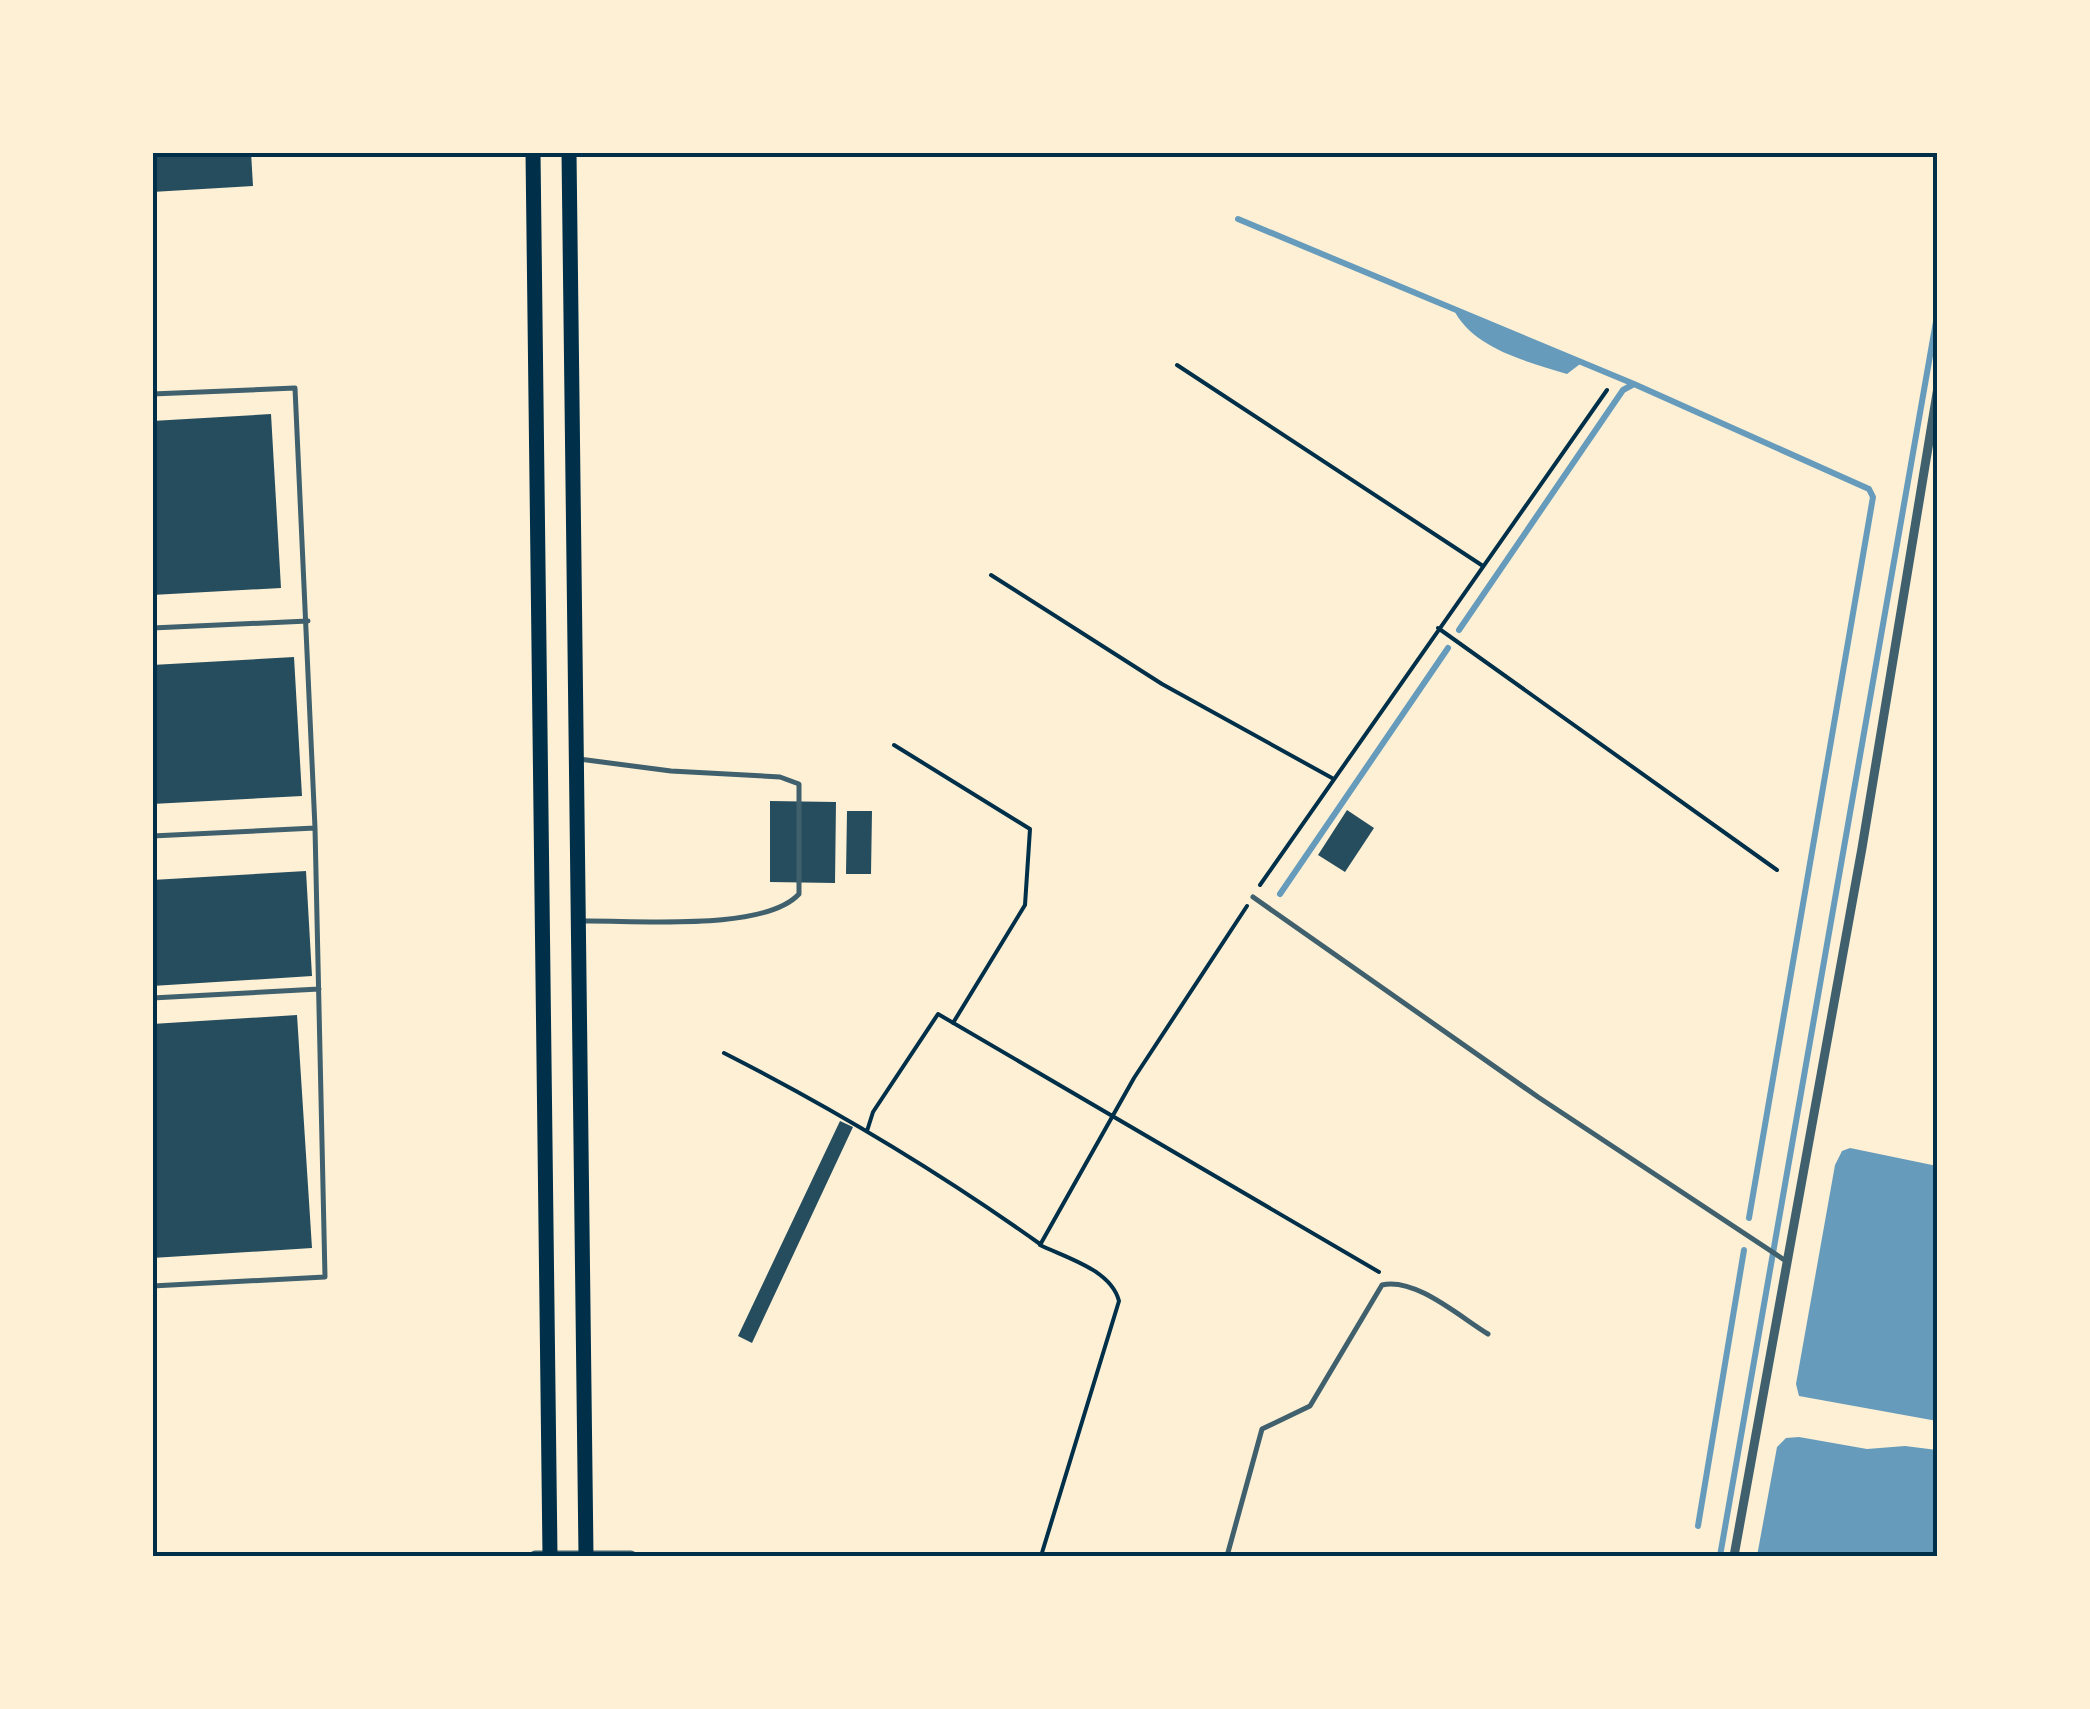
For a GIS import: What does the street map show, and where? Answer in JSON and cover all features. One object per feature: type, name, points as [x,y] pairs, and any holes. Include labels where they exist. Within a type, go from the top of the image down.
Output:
[{"type":"highway","points":[[533,152],[545,1556]]},
{"type":"highway","points":[[569,152],[586,1556]]},
{"type":"street","points":[[1734,1556],[1865,830],[1938,387]]},
{"type":"street","points":[[545,1556],[630,1556]]},
{"type":"lane","points":[[152,394],[295,388],[308,621],[326,1276],[152,1286]]},
{"type":"lane","points":[[152,628],[308,621]]},
{"type":"lane","points":[[576,759],[671,771],[780,778],[799,784],[799,894],[786,908],[755,916],[578,921]]},
{"type":"lane","points":[[152,836],[315,828]]},
{"type":"lane","points":[[1253,896],[1538,1098],[1786,1261]]},
{"type":"lane","points":[[152,998],[319,989]]},
{"type":"lane","points":[[1227,1556],[1262,1430],[1310,1406],[1382,1284],[1396,1281],[1488,1334]]},
{"type":"path","points":[[1177,365],[1483,566]]},
{"type":"path","points":[[1040,1244],[1112,1118],[1253,896],[1332,778],[1608,390]]},
{"type":"path","points":[[992,575],[1162,684],[1332,778]]},
{"type":"path","points":[[1438,628],[1777,870]]},
{"type":"path","points":[[894,745],[1030,830],[1024,904],[953,1023]]},
{"type":"path","points":[[867,1131],[873,1112],[938,1014],[1396,1281]]},
{"type":"path","points":[[724,1053],[954,1183],[1040,1244],[1098,1273],[1115,1287],[1119,1301],[1041,1556]]},
{"type":"water","points":[[1453,308],[1584,361],[1567,374],[1502,352],[1473,334]]},
{"type":"water","points":[[1850,1148],[1937,1166],[1937,1421],[1799,1396],[1796,1384],[1835,1165],[1842,1151]]},
{"type":"water","points":[[1786,1438],[1867,1449],[1905,1446],[1937,1450],[1937,1556],[1757,1556],[1777,1447]]},
{"type":"building","points":[[152,152],[251,152],[253,186],[152,192]]},
{"type":"building","points":[[271,414],[281,588],[152,595],[152,421]]},
{"type":"building","points":[[294,657],[302,796],[152,804],[152,665]]},
{"type":"building","points":[[770,801],[836,802],[835,883],[770,882]]},
{"type":"building","points":[[1347,810],[1374,828],[1345,872],[1318,855]]},
{"type":"building","points":[[847,811],[872,811],[871,874],[846,874]]},
{"type":"building","points":[[306,871],[312,976],[152,986],[152,880]]},
{"type":"building","points":[[297,1015],[312,1248],[152,1258],[152,1024]]},
{"type":"building","points":[[840,1121],[853,1127],[752,1343],[738,1336]]},
{"type":"waterway","points":[[1238,219],[1634,384]]},
{"type":"waterway","points":[[1720,1556],[1938,310]]},
{"type":"waterway","points":[[1459,630],[1623,390],[1634,384],[1869,489],[1873,497],[1749,1218]]},
{"type":"waterway","points":[[1280,894],[1448,648]]},
{"type":"waterway","points":[[1698,1526],[1744,1250]]}]
